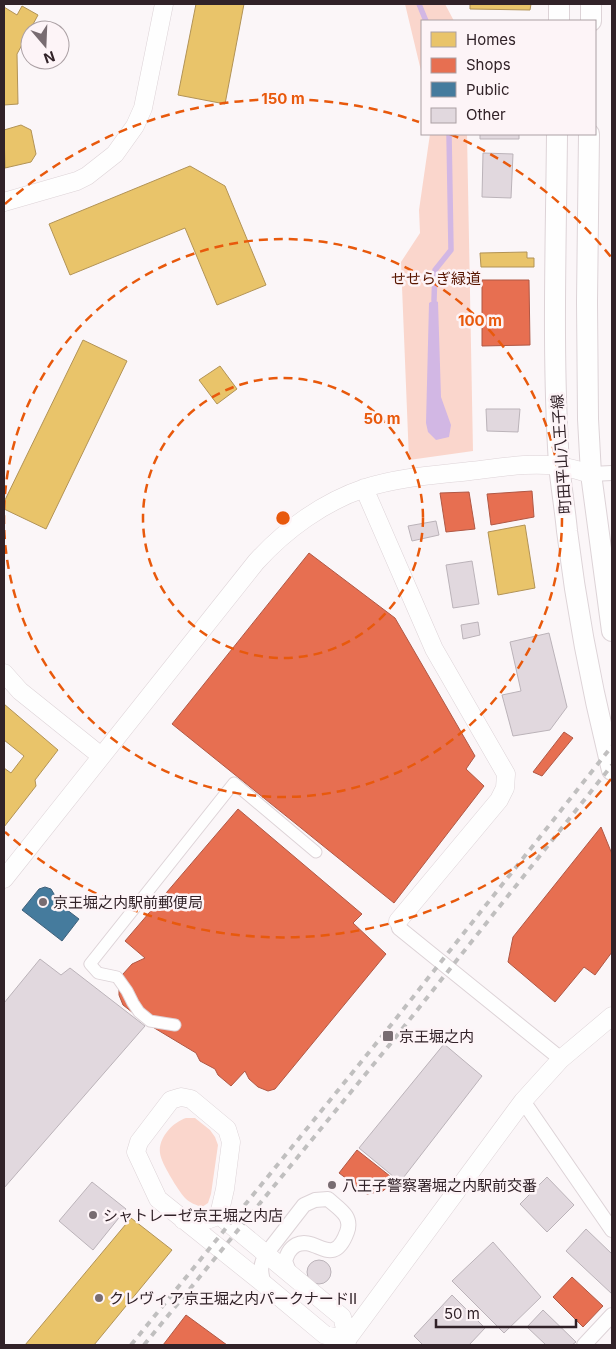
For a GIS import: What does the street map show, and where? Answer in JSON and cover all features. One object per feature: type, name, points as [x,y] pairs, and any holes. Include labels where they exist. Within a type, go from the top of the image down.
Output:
[{"type":"main road","points":[[559,20],[560,4]]},
{"type":"main road","points":[[591,4],[591,20]]},
{"type":"main road","name":"町田平山八王子線","points":[[557,135],[555,303],[559,466],[584,646],[593,695],[612,770]]},
{"type":"main road","name":"町田平山八王子線","points":[[589,135],[588,419],[591,474],[612,631]]},
{"type":"street","points":[[4,202],[77,181],[106,162],[119,150],[130,134],[143,108],[164,4]]},
{"type":"street","points":[[4,879],[267,550],[308,517],[364,488],[428,475],[534,465],[559,466],[591,474],[612,473]]},
{"type":"street","points":[[364,488],[434,650],[506,774],[505,788],[499,800],[398,921],[399,928],[561,1059]]},
{"type":"street","points":[[4,673],[20,691],[101,756]]},
{"type":"street","points":[[175,1025],[150,1021],[139,1012],[127,991],[116,978],[98,973],[90,964],[234,783],[316,852]]},
{"type":"street","points":[[346,1342],[523,1100],[561,1059],[612,1016]]},
{"type":"street","points":[[219,1215],[225,1189],[231,1142],[227,1129],[191,1099],[181,1096],[171,1100],[139,1142],[136,1152],[158,1199],[325,1335],[346,1342]]},
{"type":"street","points":[[523,1100],[612,1230]]},
{"type":"street","points":[[264,1284],[260,1272],[266,1254],[304,1205],[315,1200],[328,1199],[348,1218],[349,1226],[342,1245],[336,1250],[328,1250],[305,1244],[296,1245],[289,1251],[285,1261],[290,1274]]},
{"type":"street","points":[[219,1215],[342,1317],[346,1342]]},
{"type":"street","points":[[183,1220],[201,1222],[219,1215]]},
{"type":"street","points":[[584,1345],[612,1315]]},
{"type":"green space","points":[[405,4],[445,4],[453,20],[421,20],[421,71]]},
{"type":"green space","name":"せせらぎ緑道","points":[[430,135],[467,135],[473,451],[409,460],[401,262],[420,233],[419,210]]},
{"type":"green space","points":[[186,1118],[195,1118],[210,1130],[218,1145],[211,1194],[208,1203],[202,1207],[195,1205],[185,1198],[174,1183],[160,1153],[161,1142],[167,1131],[176,1123]]},
{"type":"shaded area","points":[[434,300],[438,302],[441,397],[451,425],[449,437],[436,440],[428,432],[426,423],[429,303]]},
{"type":"building: Homes","points":[[196,4],[244,4],[225,104],[178,95]]},
{"type":"building: Homes","points":[[470,4],[531,4],[530,10],[470,9]]},
{"type":"building: Homes","points":[[22,6],[38,15],[35,20],[20,20],[20,48],[17,54],[18,104],[4,105],[4,7],[17,15]]},
{"type":"building: Homes","points":[[21,125],[31,130],[36,154],[31,162],[5,168],[4,130]]},
{"type":"building: Homes","points":[[190,166],[225,186],[266,285],[217,305],[185,228],[70,275],[49,224]]},
{"type":"building: Homes","points":[[527,252],[527,258],[534,258],[534,267],[481,267],[480,253]]},
{"type":"building: Homes","points":[[83,340],[127,361],[46,529],[4,509],[4,502]]},
{"type":"building: Homes","points":[[220,366],[237,389],[217,404],[199,380]]},
{"type":"building: Homes","points":[[525,525],[535,588],[498,595],[488,532]]},
{"type":"building: Homes","points":[[4,704],[58,750],[35,780],[36,786],[4,827],[4,768],[11,773],[24,756],[4,740]]},
{"type":"building: Homes","name":"クレヴィア京王堀之内パークナードⅡ","points":[[131,1218],[172,1250],[94,1345],[25,1345]]},
{"type":"building: Shops","points":[[482,280],[529,280],[530,345],[482,346]]},
{"type":"building: Shops","points":[[532,491],[534,517],[491,525],[487,494]]},
{"type":"building: Shops","points":[[469,492],[475,529],[446,532],[440,493]]},
{"type":"building: Shops","points":[[309,553],[395,618],[475,756],[466,769],[484,786],[394,903],[172,724]]},
{"type":"building: Shops","points":[[564,732],[573,738],[542,776],[533,772]]},
{"type":"building: Shops","points":[[238,809],[362,914],[353,923],[386,954],[275,1089],[268,1091],[258,1087],[249,1079],[245,1071],[231,1086],[218,1075],[215,1069],[200,1061],[196,1053],[146,1023],[123,1005],[119,995],[119,984],[123,974],[132,964],[145,958],[125,941]]},
{"type":"building: Shops","points":[[601,827],[612,854],[612,952],[595,975],[584,967],[555,1002],[508,962],[513,937]]},
{"type":"building: Shops","points":[[357,1150],[395,1180],[383,1191],[367,1194],[339,1173]]},
{"type":"building: Shops","points":[[572,1277],[603,1306],[583,1327],[553,1297]]},
{"type":"building: Shops","points":[[186,1315],[227,1345],[163,1345]]},
{"type":"building: Public","points":[[45,887],[51,889],[54,894],[54,900],[79,919],[62,941],[22,910],[39,889]]},
{"type":"building: Other","points":[[480,135],[519,135],[519,139],[480,139]]},
{"type":"building: Other","points":[[483,153],[513,154],[511,198],[482,197]]},
{"type":"building: Other","points":[[486,409],[520,409],[518,432],[487,431]]},
{"type":"building: Other","points":[[436,521],[439,535],[412,541],[408,526]]},
{"type":"building: Other","points":[[472,561],[479,604],[453,608],[446,565]]},
{"type":"building: Other","points":[[478,622],[480,635],[463,639],[461,625]]},
{"type":"building: Other","points":[[549,633],[567,707],[550,730],[513,736],[502,695],[521,691],[510,642]]},
{"type":"building: Other","points":[[40,959],[61,975],[70,968],[145,1026],[4,1188],[4,1003]]},
{"type":"building: Other","points":[[444,1044],[482,1076],[400,1182],[359,1148]]},
{"type":"building: Other","points":[[547,1177],[574,1205],[547,1232],[520,1204]]},
{"type":"building: Other","name":"シャトレーゼ京王堀之内店","points":[[92,1182],[126,1209],[93,1250],[59,1221]]},
{"type":"building: Other","points":[[586,1229],[612,1254],[612,1294],[566,1251]]},
{"type":"building: Other","points":[[493,1242],[541,1297],[504,1333],[452,1281]]},
{"type":"building: Other","points":[[319,1260],[324,1261],[330,1267],[330,1277],[324,1283],[319,1284],[314,1283],[308,1277],[307,1272],[308,1267],[314,1261]]},
{"type":"building: Other","points":[[452,1295],[485,1328],[469,1345],[423,1345],[414,1336]]},
{"type":"building: Other","points":[[543,1310],[576,1342],[572,1345],[546,1345],[527,1327]]},
{"type":"waterway","points":[[419,4],[426,20]]},
{"type":"waterway","points":[[434,300],[435,270],[451,250],[449,135]]},
{"type":"railway","points":[[131,1345],[383,1035],[612,746]]},
{"type":"railway","points":[[144,1345],[391,1043],[612,765]]},
{"type":"place","name":"京王堀之内駅前郵便局","points":[[43,902]]},
{"type":"place","name":"京王堀之内","points":[[388,1036]]},
{"type":"place","name":"八王子警察署堀之内駅前交番","points":[[332,1185]]},
{"type":"place","name":"シャトレーゼ京王堀之内店","points":[[93,1215]]},
{"type":"place","name":"クレヴィア京王堀之内パークナードⅡ","points":[[99,1298]]}]
